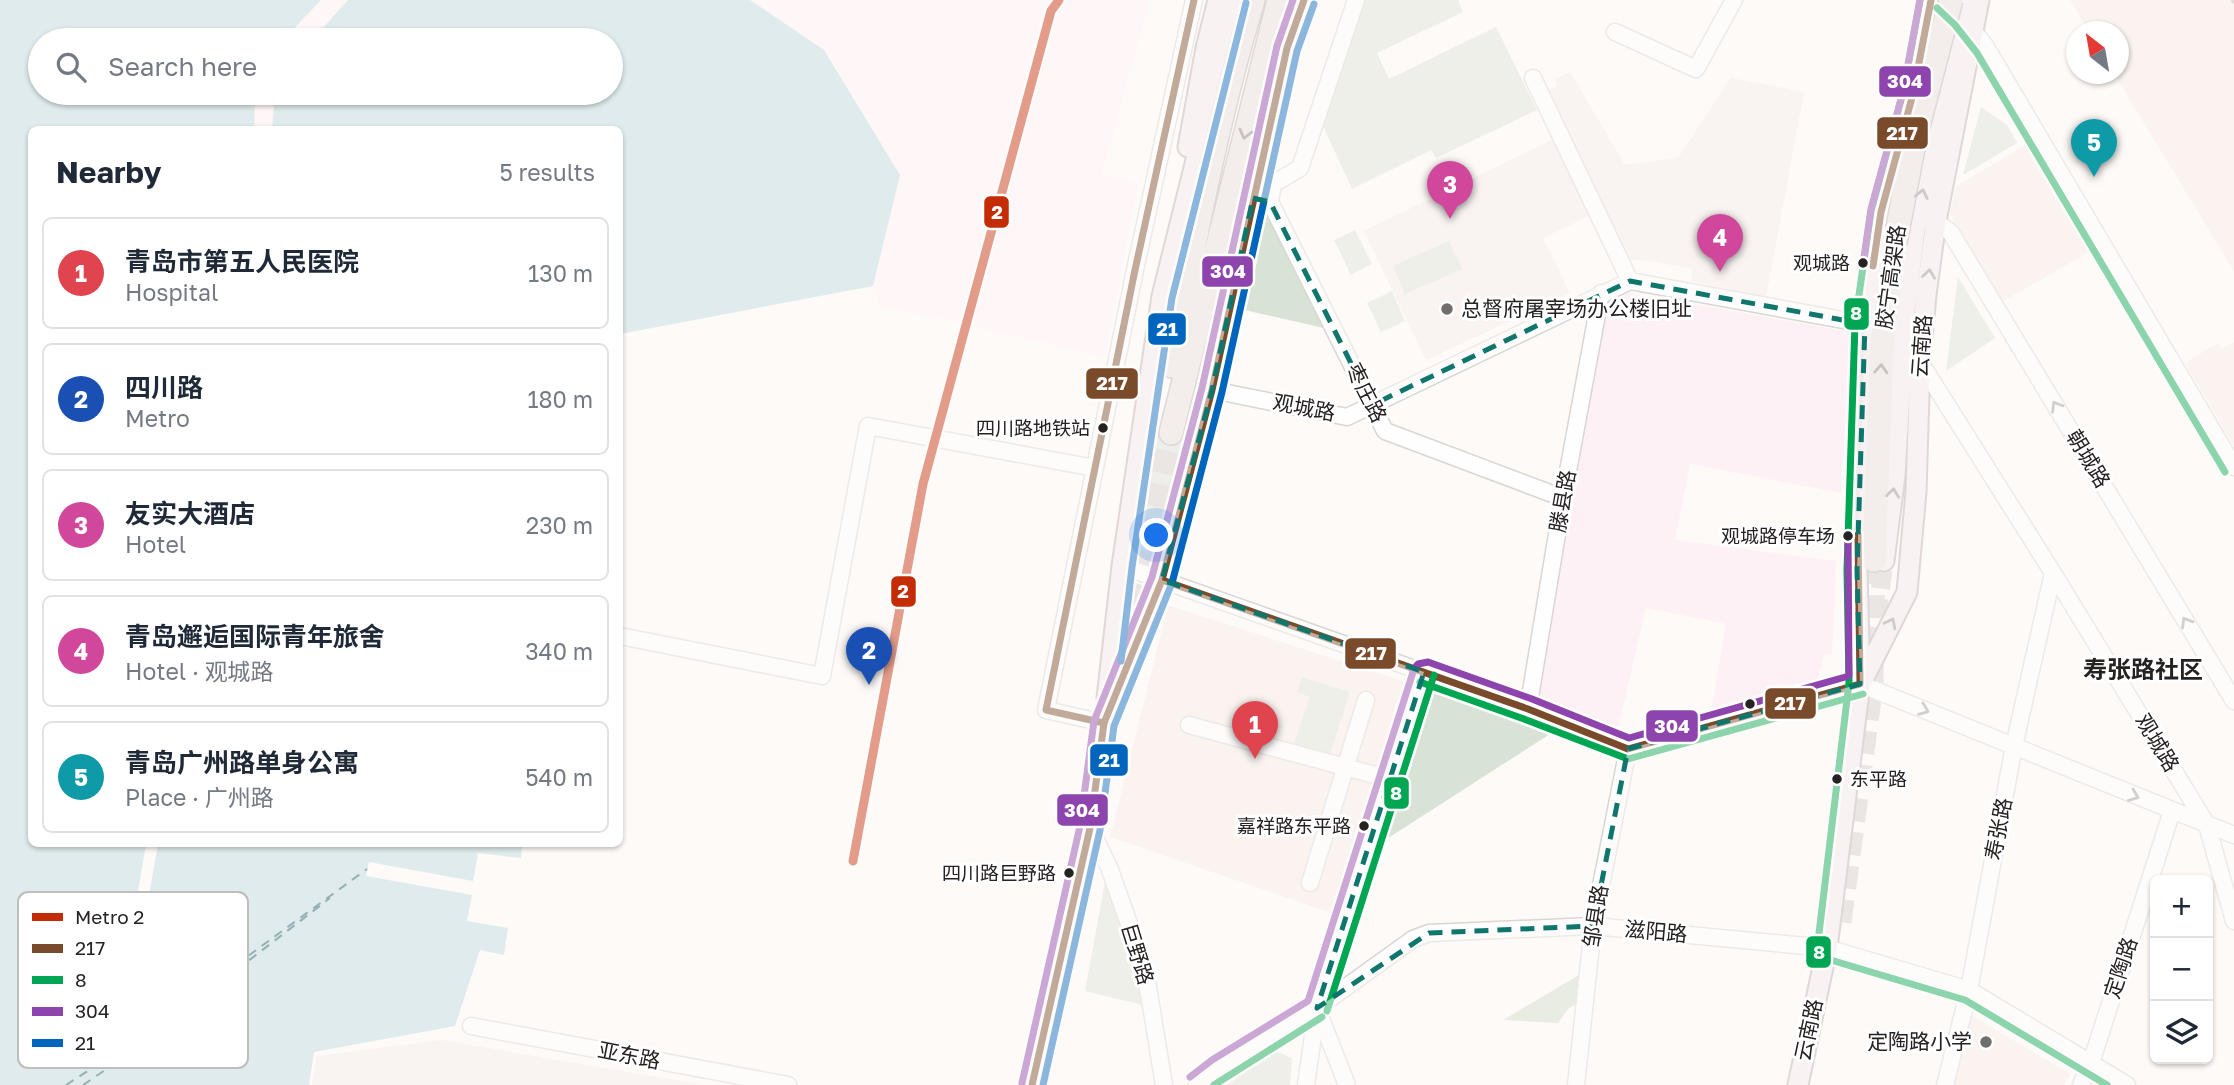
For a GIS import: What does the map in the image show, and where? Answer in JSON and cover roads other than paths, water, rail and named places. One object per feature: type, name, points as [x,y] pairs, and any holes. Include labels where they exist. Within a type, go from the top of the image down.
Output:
[{"type":"highway","points":[[1253,0],[1234,61],[1209,168],[1166,432],[1279,0]]},
{"type":"highway","name":"胶宁高架路","points":[[1879,560],[1882,344],[1895,243],[1915,138],[1963,12]]},
{"type":"main road","points":[[1181,221],[1188,146],[1218,0]]},
{"type":"main road","points":[[1032,1085],[1090,828],[1122,566],[1162,296],[1236,0]]},
{"type":"main road","points":[[1104,723],[1162,580],[1261,200],[1287,48],[1304,0]]},
{"type":"main road","name":"云南路","points":[[1798,1085],[1827,948],[1860,684],[1857,570],[1865,324],[1881,212],[1913,94],[1931,0]]},
{"type":"main road","name":"云南路","points":[[1860,684],[1907,592],[1916,492],[1920,362],[1936,221],[1963,12],[1979,0]]},
{"type":"main road","points":[[1879,560],[1895,475],[1905,310],[1915,230],[1963,12]]},
{"type":"street","points":[[1104,723],[1046,710],[1135,270],[1194,0]]},
{"type":"street","points":[[1261,200],[1273,184],[1300,168],[1356,0]]},
{"type":"street","points":[[1615,32],[1696,69],[1734,0]]},
{"type":"street","points":[[1944,0],[1963,12],[2234,467]]},
{"type":"street","points":[[1532,78],[1630,281],[1865,324]]},
{"type":"street","name":"枣庄路","points":[[1261,200],[1385,431],[1563,498]]},
{"type":"street","name":"朝城路","points":[[1936,221],[1951,233],[2234,701]]},
{"type":"street","name":"观城路","points":[[1213,390],[1347,417],[1630,281]]},
{"type":"street","name":"滕县路","points":[[1528,709],[1601,293]]},
{"type":"street","name":"观城路","points":[[1920,362],[2207,825],[2234,921]]},
{"type":"street","points":[[623,637],[822,676],[867,426],[1095,468]]},
{"type":"street","points":[[1122,566],[1528,709],[1628,749],[1860,684],[2234,835]]},
{"type":"street","name":"寿张路","points":[[1945,1085],[1969,990],[2014,747],[2053,573]]},
{"type":"street","points":[[1306,1085],[1317,1009],[1424,672]]},
{"type":"street","points":[[1310,883],[1366,700]]},
{"type":"street","points":[[1189,725],[1390,779]]},
{"type":"street","name":"邹县路","points":[[1576,1085],[1593,926],[1628,749]]},
{"type":"street","name":"定陶路","points":[[2081,1085],[2091,1063],[2172,811]]},
{"type":"street","name":"巨野路","points":[[1090,828],[1109,867],[1145,969],[1164,1085]]},
{"type":"street","name":"滋阳路","points":[[1197,1085],[1217,1069],[1317,1009],[1413,939],[1429,933],[1593,926],[1827,948],[1969,990],[2127,1085]]},
{"type":"street","points":[[1317,1009],[1347,1085]]},
{"type":"street","name":"亚东路","points":[[471,1026],[786,1085]]},
{"type":"water","points":[[0,0],[321,0],[294,28],[28,28],[28,105],[255,105],[254,126],[28,126],[28,847],[522,847],[521,858],[478,853],[473,881],[369,862],[366,876],[472,895],[467,921],[508,928],[504,955],[480,950],[455,1026],[314,1052],[309,1085],[0,1085]]},
{"type":"water","points":[[348,0],[750,0],[824,50],[900,175],[873,286],[623,333],[623,126],[272,126],[274,105],[623,105],[623,28],[323,28]]},
{"type":"tunnel","points":[[1120,673],[1171,433]]},
{"type":"tunnel","points":[[1840,922],[1872,685],[1874,560]]},
{"type":"tunnel","points":[[1873,646],[1884,561]]},
{"type":"metro line","name":"2","points":[[853,861],[923,484],[1051,11],[1059,0]]},
{"type":"place","name":"青岛广州路单身公寓","points":[[2094,177]]},
{"type":"place","name":"友实大酒店","points":[[1450,219]]},
{"type":"place","name":"观城路","points":[[1863,263]]},
{"type":"place","name":"青岛邂逅国际青年旅舍","points":[[1720,272]]},
{"type":"place","name":"总督府屠宰场办公楼旧址","points":[[1447,309]]},
{"type":"place","name":"四川路地铁站","points":[[1103,428]]},
{"type":"place","name":"观城路停车场","points":[[1848,536]]},
{"type":"place","name":"四川路","points":[[869,685]]},
{"type":"place","name":"青岛市第五人民医院","points":[[1255,759]]},
{"type":"place","name":"东平路","points":[[1837,779]]},
{"type":"place","name":"嘉祥路东平路","points":[[1364,826]]},
{"type":"place","name":"四川路巨野路","points":[[1069,873]]},
{"type":"place","name":"定陶路小学","points":[[1986,1042]]},
{"type":"district","name":"寿张路社区","points":[[2143,670]]}]
